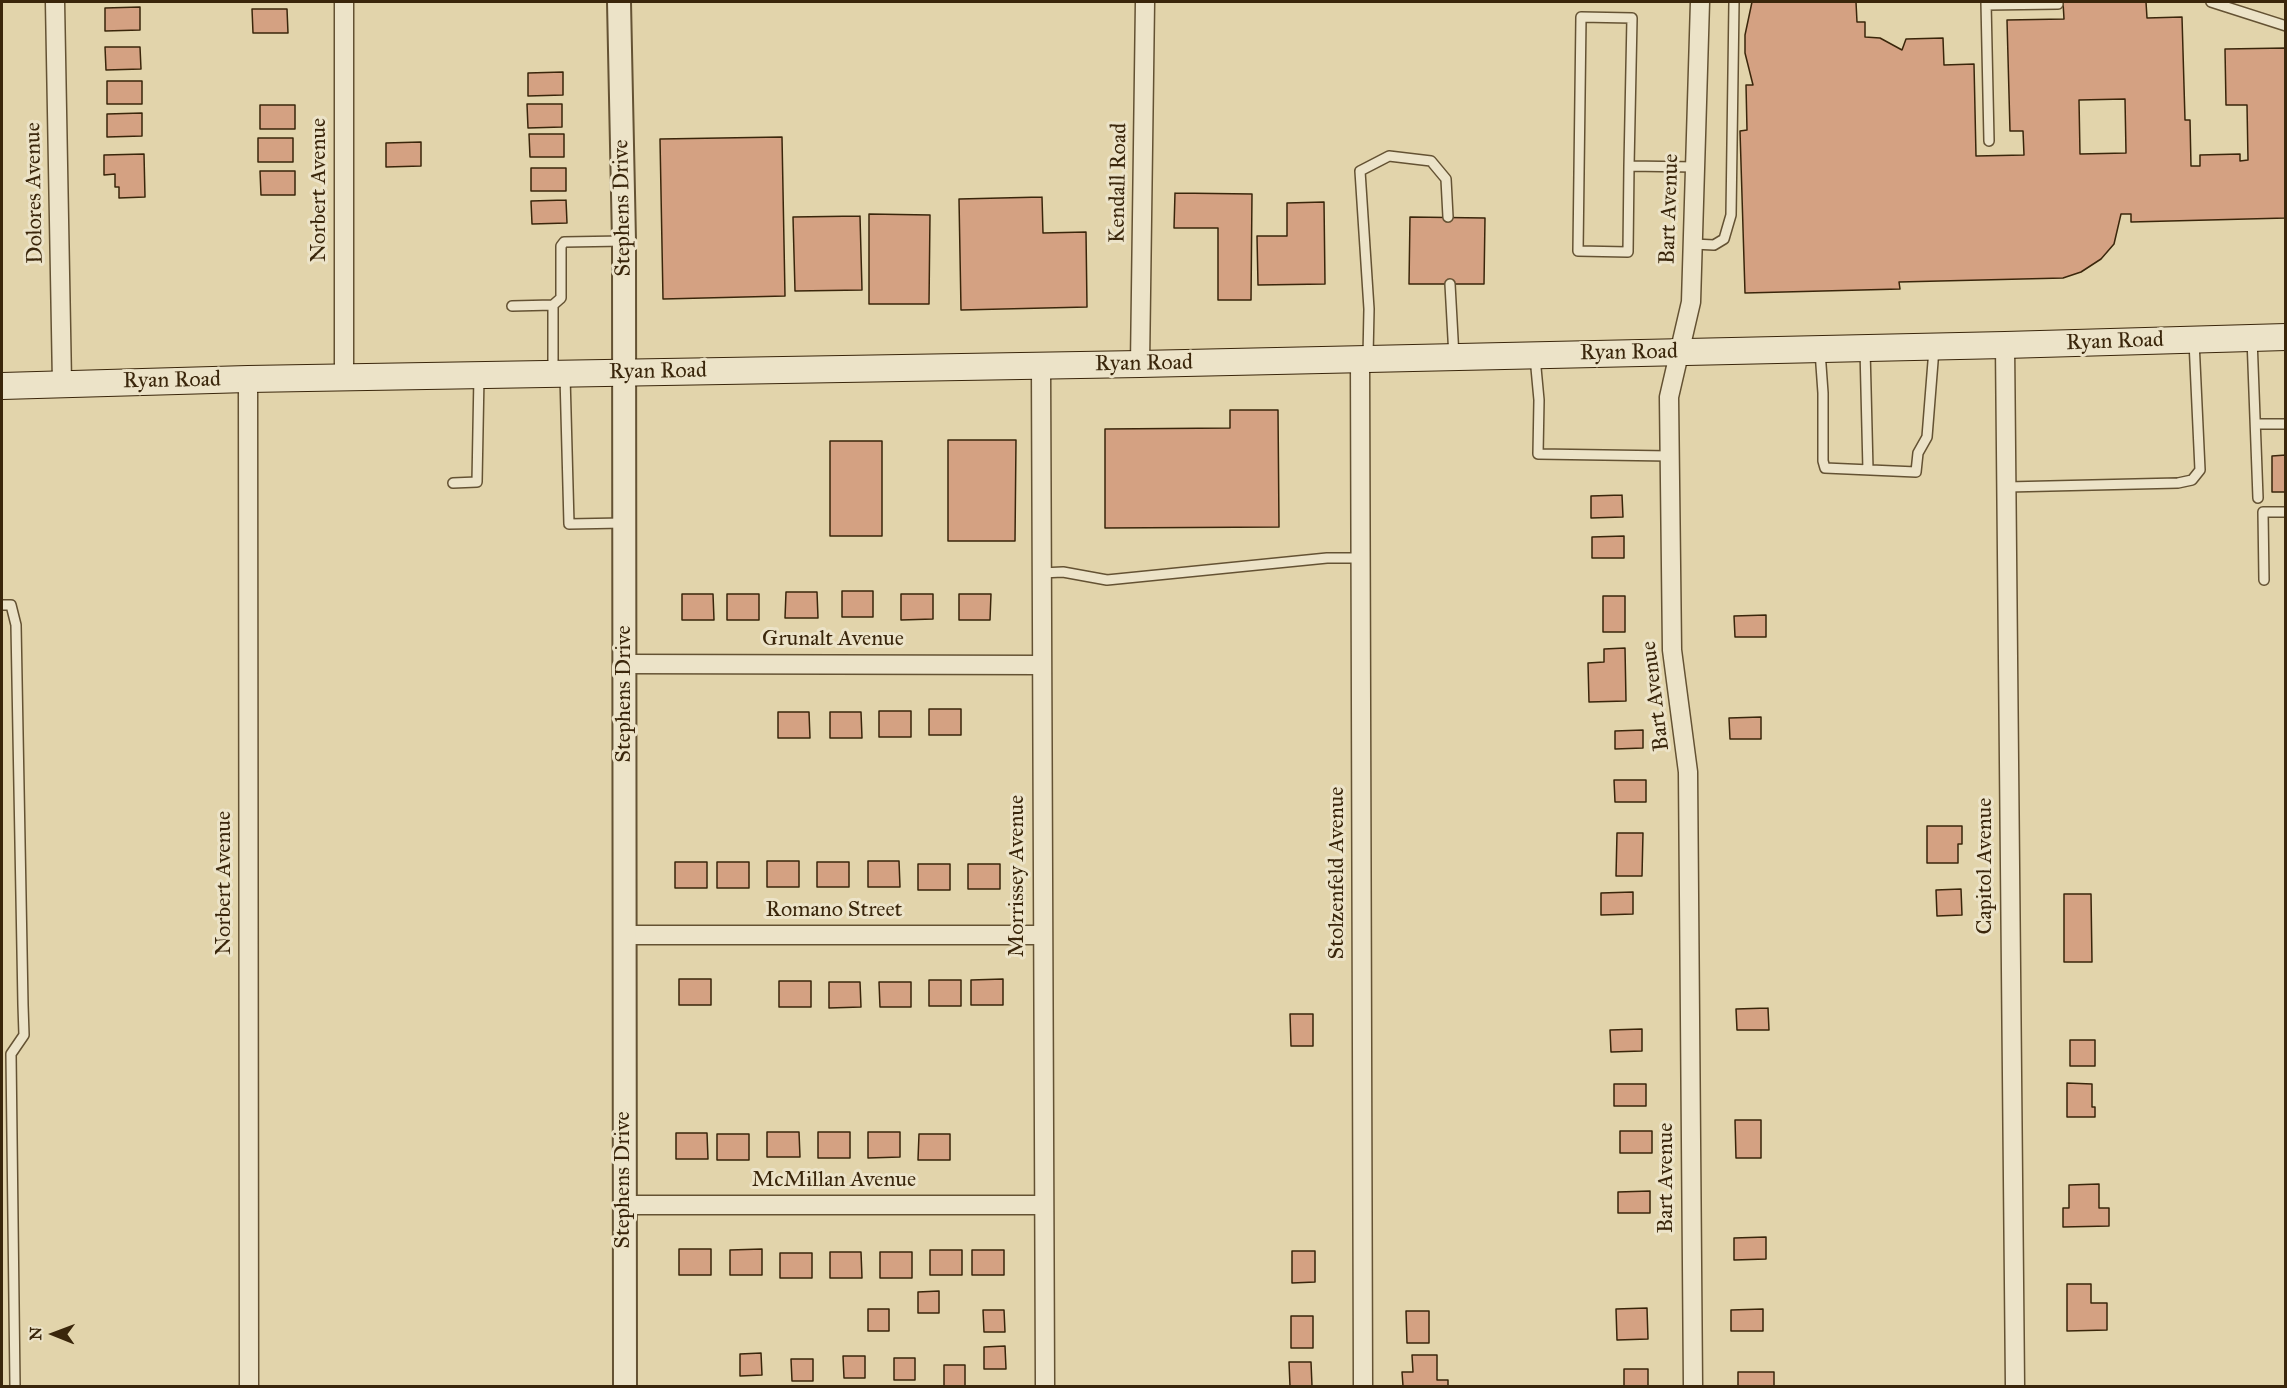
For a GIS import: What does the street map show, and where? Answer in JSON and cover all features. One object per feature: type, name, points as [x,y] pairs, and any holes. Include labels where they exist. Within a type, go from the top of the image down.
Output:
[{"type":"main road","name":"Ryan Road","points":[[2,386],[248,379],[1680,353],[2286,337]]},
{"type":"street","name":"Dolores Avenue","points":[[55,2],[62,383]]},
{"type":"street","name":"Norbert Avenue","points":[[344,2],[344,378]]},
{"type":"street","name":"Stephens Drive","points":[[619,2],[624,241],[625,1386]]},
{"type":"street","name":"Kendall Road","points":[[1140,364],[1145,2]]},
{"type":"street","name":"Bart Avenue","points":[[1693,1386],[1689,771],[1672,650],[1669,397],[1691,302],[1700,2]]},
{"type":"street","name":"Capitol Avenue","points":[[2005,345],[2014,1386]]},
{"type":"street","name":"Stolzenfeld Avenue","points":[[1363,1386],[1361,558],[1364,359]]},
{"type":"street","name":"Morrissey Avenue","points":[[1041,366],[1045,1386]]},
{"type":"street","name":"Norbert Avenue","points":[[248,379],[249,1386]]},
{"type":"street","name":"Grunalt Avenue","points":[[625,664],[1042,664]]},
{"type":"street","name":"Romano Street","points":[[625,935],[1042,935]]},
{"type":"street","name":"McMillan Avenue","points":[[624,1205],[1044,1205]]},
{"type":"lane","points":[[1693,244],[1714,245],[1724,239],[1731,215],[1734,2]]},
{"type":"lane","points":[[2211,2],[2286,26]]},
{"type":"lane","points":[[1989,141],[1986,3],[2058,4]]},
{"type":"lane","points":[[1581,17],[1632,18],[1629,166],[1628,252],[1578,252],[1581,17]]},
{"type":"lane","points":[[1364,359],[1369,309],[1360,171],[1389,156],[1431,161],[1446,179],[1448,217]]},
{"type":"lane","points":[[1629,166],[1695,167]]},
{"type":"lane","points":[[512,306],[553,305],[561,298],[561,246],[564,242],[624,241]]},
{"type":"lane","points":[[1450,284],[1454,357]]},
{"type":"lane","points":[[553,305],[560,374],[569,524],[624,523]]},
{"type":"lane","points":[[2252,338],[2258,498]]},
{"type":"lane","points":[[2007,487],[2178,483],[2192,480],[2200,470],[2193,339]]},
{"type":"lane","points":[[1820,349],[1823,393],[1822,461],[1825,468],[1917,472],[1918,453],[1927,437],[1934,347]]},
{"type":"lane","points":[[1865,348],[1868,470]]},
{"type":"lane","points":[[1535,355],[1539,400],[1539,454],[1670,456]]},
{"type":"lane","points":[[453,483],[477,483],[479,376]]},
{"type":"lane","points":[[2256,424],[2286,424]]},
{"type":"lane","points":[[2264,580],[2263,512],[2286,512]]},
{"type":"lane","points":[[1041,573],[1063,572],[1107,580],[1327,558],[1361,558]]},
{"type":"lane","points":[[2,605],[11,605],[16,625],[24,1035],[11,1054],[15,1386]]},
{"type":"building","points":[[1752,2],[1856,2],[1857,22],[1865,22],[1865,37],[1880,38],[1902,50],[1906,39],[1943,38],[1944,65],[1974,64],[1976,156],[2024,155],[2023,131],[2010,131],[2007,20],[2064,19],[2063,2],[2146,2],[2147,18],[2182,17],[2185,120],[2190,120],[2191,166],[2200,166],[2200,155],[2240,154],[2240,161],[2248,160],[2247,105],[2226,105],[2225,49],[2286,48],[2286,218],[2131,222],[2131,214],[2121,214],[2114,244],[2101,259],[2081,272],[2063,278],[1899,282],[1900,289],[1745,293],[1740,131],[1747,130],[1746,85],[1753,85],[1745,53],[1745,35]],"holes":[[[2125,99],[2126,153],[2080,154],[2079,100]]]},
{"type":"building","points":[[140,7],[140,30],[105,31],[105,8]]},
{"type":"building","points":[[252,9],[287,9],[288,33],[253,33]]},
{"type":"building","points":[[105,47],[140,47],[141,69],[106,70]]},
{"type":"building","points":[[563,72],[563,95],[528,96],[528,73]]},
{"type":"building","points":[[107,81],[142,81],[142,104],[107,104]]},
{"type":"building","points":[[527,104],[562,104],[562,127],[528,128]]},
{"type":"building","points":[[260,105],[295,105],[295,129],[260,129]]},
{"type":"building","points":[[142,113],[142,136],[107,137],[107,114]]},
{"type":"building","points":[[529,134],[564,134],[564,157],[530,157]]},
{"type":"building","points":[[782,137],[785,296],[663,299],[660,139]]},
{"type":"building","points":[[258,138],[293,138],[293,162],[258,162]]},
{"type":"building","points":[[421,142],[421,166],[386,167],[386,143]]},
{"type":"building","points":[[144,154],[145,197],[119,198],[119,187],[115,187],[115,174],[104,175],[104,155]]},
{"type":"building","points":[[531,168],[566,168],[566,191],[531,191]]},
{"type":"building","points":[[260,171],[295,171],[295,195],[261,195]]},
{"type":"building","points":[[1175,193],[1252,194],[1251,300],[1218,300],[1218,228],[1174,228]]},
{"type":"building","points":[[1042,197],[1043,233],[1086,232],[1087,307],[961,310],[959,199]]},
{"type":"building","points":[[566,200],[567,223],[532,224],[531,201]]},
{"type":"building","points":[[1324,202],[1325,284],[1258,285],[1257,236],[1287,236],[1287,203]]},
{"type":"building","points":[[869,214],[930,215],[929,304],[869,304]]},
{"type":"building","points":[[860,216],[862,290],[795,291],[793,217]]},
{"type":"building","points":[[1410,217],[1485,218],[1484,284],[1409,284]]},
{"type":"building","points":[[1230,410],[1278,410],[1279,527],[1105,528],[1105,429],[1230,428]]},
{"type":"building","points":[[948,440],[1016,440],[1015,541],[948,541]]},
{"type":"building","points":[[830,441],[882,441],[882,536],[830,536]]},
{"type":"building","points":[[2286,455],[2286,492],[2272,492],[2272,456]]},
{"type":"building","points":[[1622,495],[1623,517],[1591,518],[1591,496]]},
{"type":"building","points":[[1624,536],[1624,558],[1592,558],[1592,537]]},
{"type":"building","points":[[842,591],[873,591],[873,617],[842,617]]},
{"type":"building","points":[[786,592],[817,592],[818,618],[785,618]]},
{"type":"building","points":[[682,594],[713,594],[714,620],[682,620]]},
{"type":"building","points":[[727,594],[759,594],[759,620],[727,620]]},
{"type":"building","points":[[901,594],[933,594],[933,619],[901,620]]},
{"type":"building","points":[[959,594],[991,594],[990,620],[959,620]]},
{"type":"building","points":[[1603,596],[1625,596],[1625,632],[1603,632]]},
{"type":"building","points":[[1766,615],[1766,637],[1735,637],[1734,616]]},
{"type":"building","points":[[1625,648],[1626,701],[1589,702],[1588,663],[1604,662],[1604,649]]},
{"type":"building","points":[[929,709],[961,709],[961,735],[929,735]]},
{"type":"building","points":[[879,711],[911,711],[911,737],[879,737]]},
{"type":"building","points":[[778,712],[809,712],[810,738],[778,738]]},
{"type":"building","points":[[830,712],[861,712],[862,738],[830,738]]},
{"type":"building","points":[[1761,717],[1761,739],[1730,739],[1729,718]]},
{"type":"building","points":[[1643,730],[1643,748],[1615,749],[1615,731]]},
{"type":"building","points":[[1614,780],[1646,780],[1646,802],[1615,802]]},
{"type":"building","points":[[1927,826],[1962,826],[1962,844],[1958,844],[1958,863],[1927,863]]},
{"type":"building","points":[[1617,833],[1643,833],[1642,876],[1616,876]]},
{"type":"building","points":[[767,861],[799,861],[799,887],[767,887]]},
{"type":"building","points":[[868,861],[899,861],[900,887],[868,887]]},
{"type":"building","points":[[675,862],[707,862],[707,888],[675,888]]},
{"type":"building","points":[[717,862],[749,862],[749,888],[717,888]]},
{"type":"building","points":[[817,862],[849,862],[849,887],[817,887]]},
{"type":"building","points":[[918,864],[950,864],[950,890],[918,890]]},
{"type":"building","points":[[968,864],[1000,864],[1000,889],[968,889]]},
{"type":"building","points":[[1961,889],[1962,915],[1937,916],[1936,890]]},
{"type":"building","points":[[1633,892],[1633,914],[1601,915],[1601,893]]},
{"type":"building","points":[[2064,894],[2091,894],[2092,962],[2064,962]]},
{"type":"building","points":[[679,979],[711,979],[711,1005],[679,1005]]},
{"type":"building","points":[[1003,979],[1003,1005],[971,1005],[971,980]]},
{"type":"building","points":[[929,980],[961,980],[961,1006],[929,1006]]},
{"type":"building","points":[[779,981],[811,981],[811,1007],[779,1007]]},
{"type":"building","points":[[829,982],[860,982],[861,1007],[829,1008]]},
{"type":"building","points":[[879,982],[911,982],[911,1007],[880,1007]]},
{"type":"building","points":[[1768,1008],[1769,1030],[1737,1030],[1736,1009]]},
{"type":"building","points":[[1290,1014],[1313,1014],[1313,1046],[1291,1046]]},
{"type":"building","points":[[1642,1029],[1642,1051],[1611,1052],[1610,1030]]},
{"type":"building","points":[[2070,1040],[2095,1040],[2095,1066],[2070,1066]]},
{"type":"building","points":[[2067,1083],[2092,1084],[2092,1107],[2095,1107],[2095,1117],[2067,1117]]},
{"type":"building","points":[[1614,1084],[1646,1084],[1646,1106],[1614,1106]]},
{"type":"building","points":[[1735,1120],[1761,1120],[1761,1158],[1736,1158]]},
{"type":"building","points":[[1620,1131],[1652,1131],[1652,1153],[1620,1153]]},
{"type":"building","points":[[767,1132],[799,1132],[800,1157],[767,1157]]},
{"type":"building","points":[[818,1132],[850,1132],[850,1158],[818,1158]]},
{"type":"building","points":[[868,1132],[900,1132],[900,1157],[868,1158]]},
{"type":"building","points":[[676,1133],[707,1133],[708,1159],[676,1159]]},
{"type":"building","points":[[717,1134],[749,1134],[749,1160],[717,1160]]},
{"type":"building","points":[[919,1134],[950,1134],[950,1160],[918,1160]]},
{"type":"building","points":[[2099,1184],[2099,1208],[2109,1208],[2109,1226],[2063,1227],[2063,1208],[2069,1208],[2069,1185]]},
{"type":"building","points":[[1650,1191],[1650,1213],[1618,1213],[1618,1192]]},
{"type":"building","points":[[1766,1237],[1766,1259],[1734,1260],[1734,1238]]},
{"type":"building","points":[[679,1249],[711,1249],[711,1275],[679,1275]]},
{"type":"building","points":[[762,1249],[762,1275],[730,1275],[730,1250]]},
{"type":"building","points":[[930,1250],[962,1250],[962,1275],[930,1275]]},
{"type":"building","points":[[972,1250],[1004,1250],[1004,1275],[972,1275]]},
{"type":"building","points":[[1292,1251],[1315,1251],[1315,1282],[1292,1283]]},
{"type":"building","points":[[830,1252],[861,1252],[862,1278],[830,1278]]},
{"type":"building","points":[[880,1252],[912,1252],[912,1278],[880,1278]]},
{"type":"building","points":[[780,1253],[812,1253],[812,1278],[780,1278]]},
{"type":"building","points":[[2067,1284],[2091,1284],[2091,1303],[2107,1303],[2107,1330],[2067,1331]]},
{"type":"building","points":[[939,1291],[939,1313],[918,1313],[918,1292]]},
{"type":"building","points":[[1647,1308],[1648,1339],[1617,1340],[1616,1309]]},
{"type":"building","points":[[868,1309],[889,1309],[889,1331],[868,1331]]},
{"type":"building","points":[[1763,1309],[1763,1331],[1731,1331],[1731,1310]]},
{"type":"building","points":[[983,1310],[1004,1310],[1005,1332],[984,1332]]},
{"type":"building","points":[[1406,1311],[1429,1311],[1429,1343],[1407,1343]]},
{"type":"building","points":[[1291,1316],[1313,1316],[1313,1348],[1291,1348]]},
{"type":"building","points":[[1005,1346],[1006,1369],[984,1369],[984,1347]]},
{"type":"building","points":[[761,1353],[762,1375],[740,1376],[740,1354]]},
{"type":"building","points":[[1412,1355],[1437,1355],[1437,1380],[1448,1380],[1448,1386],[1403,1386],[1402,1372],[1413,1372]]},
{"type":"building","points":[[843,1356],[865,1356],[865,1378],[844,1378]]},
{"type":"building","points":[[894,1358],[915,1358],[915,1380],[894,1380]]},
{"type":"building","points":[[791,1359],[813,1359],[813,1381],[792,1381]]},
{"type":"building","points":[[1289,1362],[1311,1362],[1312,1386],[1290,1386]]},
{"type":"building","points":[[944,1365],[965,1365],[965,1386],[944,1386]]},
{"type":"building","points":[[1624,1369],[1648,1369],[1648,1386],[1624,1386]]},
{"type":"building","points":[[1738,1372],[1774,1372],[1774,1386],[1738,1386]]}]
